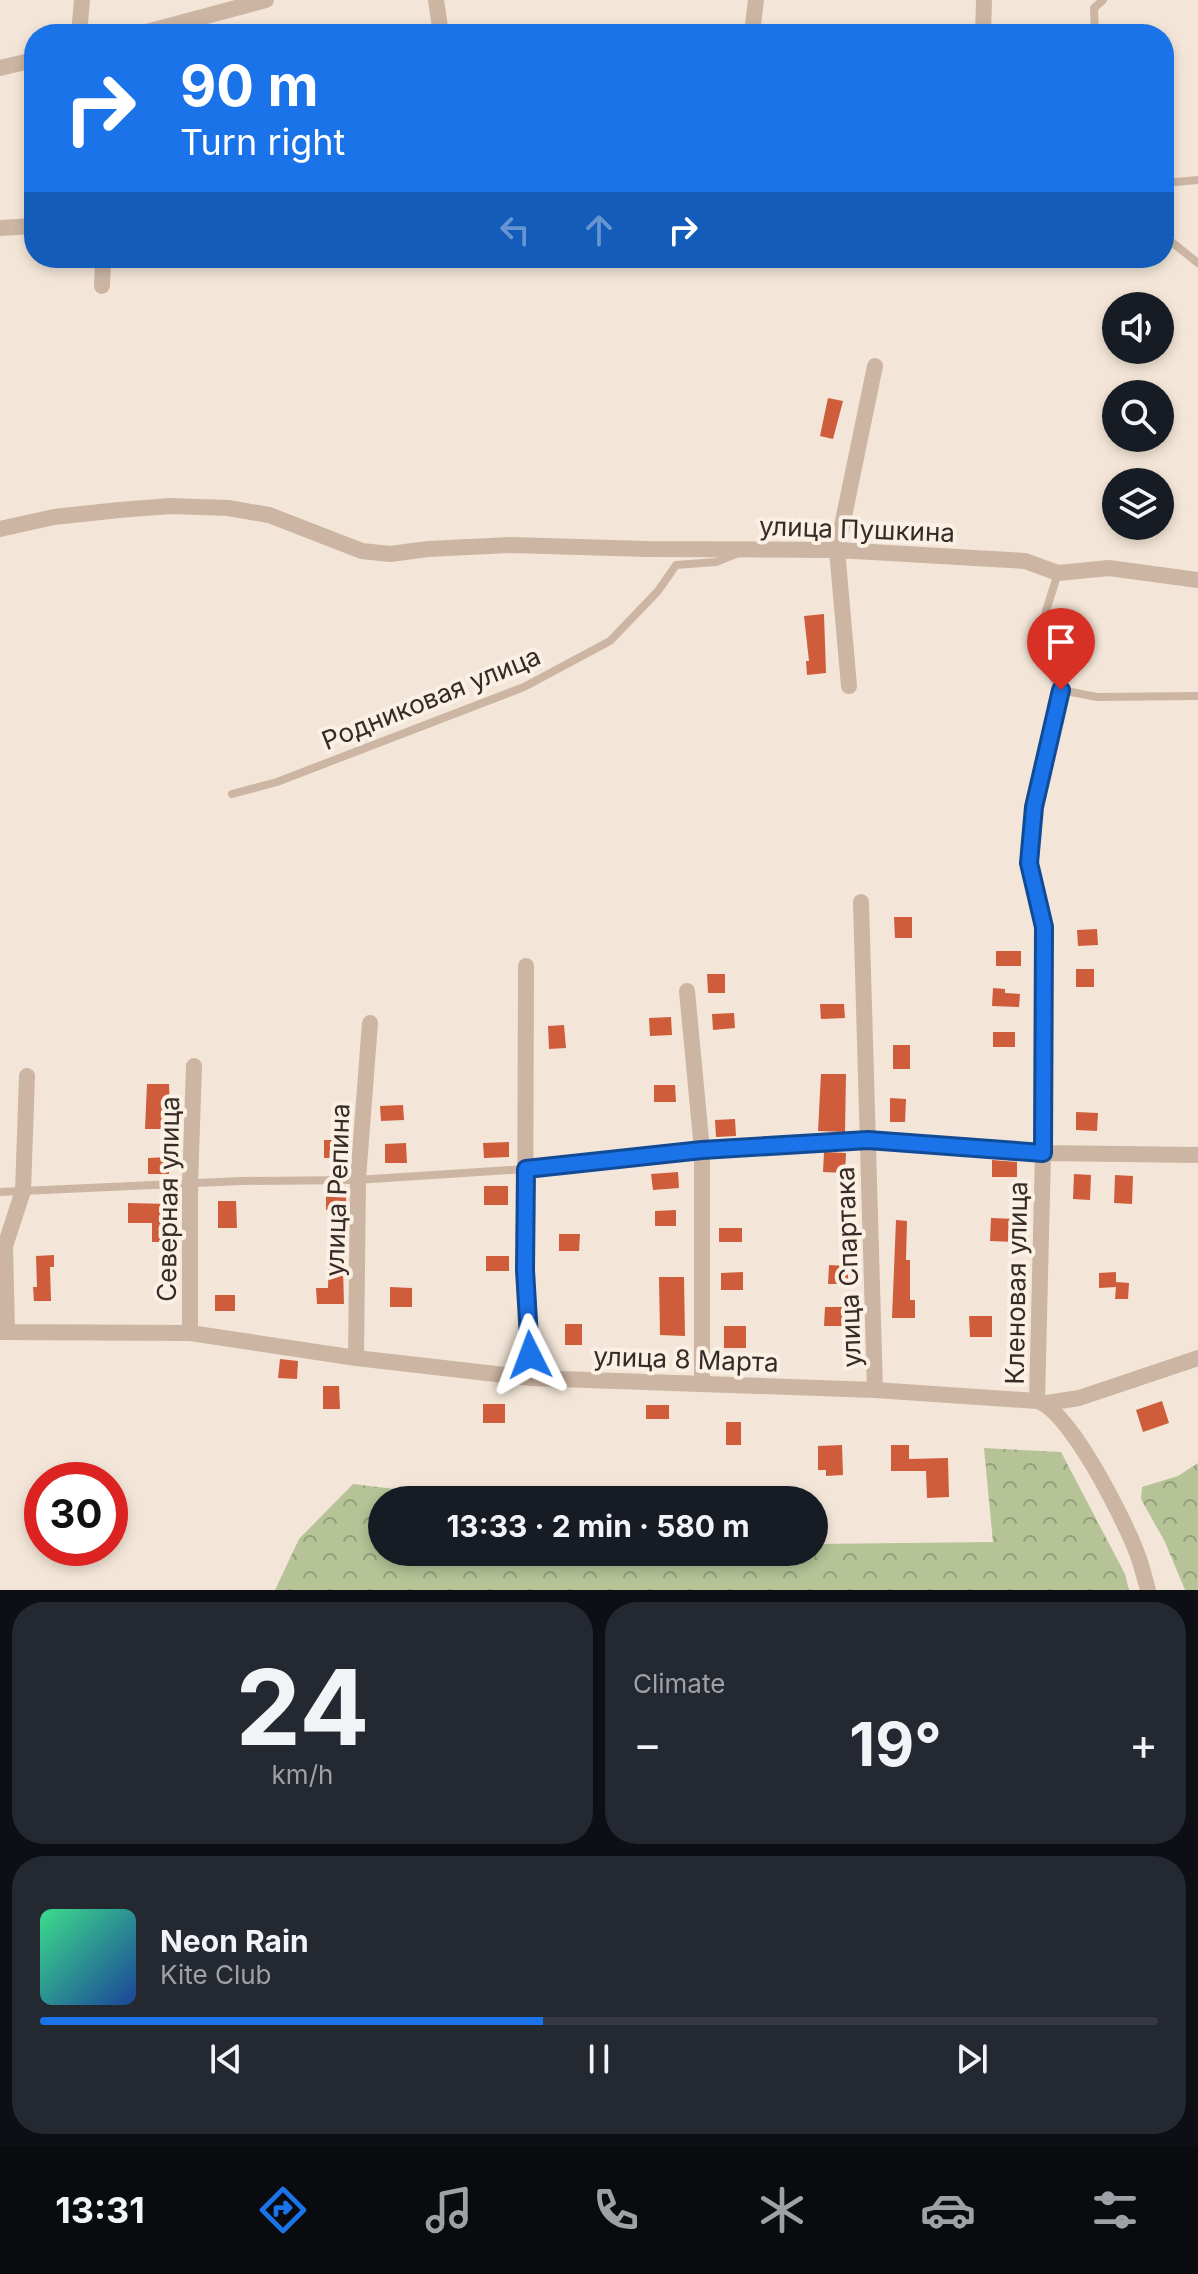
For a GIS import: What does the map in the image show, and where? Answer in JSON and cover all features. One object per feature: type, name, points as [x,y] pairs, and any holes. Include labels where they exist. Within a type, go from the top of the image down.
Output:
[{"type":"street","points":[[80,24],[82,0]]},
{"type":"street","points":[[176,24],[266,0]]},
{"type":"street","points":[[436,0],[440,24]]},
{"type":"street","points":[[753,24],[756,0]]},
{"type":"street","points":[[983,24],[984,0]]},
{"type":"street","points":[[0,68],[24,62]]},
{"type":"street","points":[[0,228],[24,227]]},
{"type":"street","points":[[102,286],[103,268]]},
{"type":"street","points":[[849,686],[837,550],[875,366]]},
{"type":"street","name":"улица Пушкина","points":[[0,529],[54,517],[171,506],[228,508],[269,515],[362,551],[390,554],[511,545],[837,550],[1025,561],[1058,573],[1109,568],[1198,580]]},
{"type":"street","name":"улица Спартака","points":[[861,902],[875,1390]]},
{"type":"street","name":"Кленовая улица","points":[[1042,1402],[1044,927]]},
{"type":"street","points":[[526,966],[525,1270],[531,1378]]},
{"type":"street","points":[[687,991],[702,1150],[702,1383]]},
{"type":"street","name":"улица Репина","points":[[356,1358],[358,1179],[370,1023]]},
{"type":"street","name":"Северная улица","points":[[190,1333],[194,1066]]},
{"type":"street","points":[[4,1332],[5,1246],[23,1191],[27,1076]]},
{"type":"street","points":[[868,1140],[1043,1153],[1198,1155]]},
{"type":"street","name":"улица 8 Марта","points":[[4,1332],[190,1333],[356,1358],[531,1378],[875,1390],[1042,1402],[1079,1398],[1198,1358]]},
{"type":"street","points":[[1042,1402],[1058,1415],[1100,1476],[1136,1549],[1148,1590]]},
{"type":"lane","points":[[1095,24],[1094,8],[1103,0]]},
{"type":"lane","points":[[1174,182],[1198,180]]},
{"type":"lane","points":[[1174,244],[1198,263]]},
{"type":"lane","name":"Родниковая улица","points":[[232,794],[277,782],[524,687],[610,641],[658,591],[676,565],[716,562],[749,550]]},
{"type":"lane","points":[[1058,573],[1046,611],[1042,660],[1061,690],[1097,697],[1198,696]]},
{"type":"lane","name":"Кленовая улица","points":[[1044,927],[1029,863],[1031,826],[1061,690]]},
{"type":"lane","points":[[0,1192],[358,1179],[526,1169],[702,1150],[868,1140]]},
{"type":"green space","points":[[984,1448],[1061,1452],[1125,1574],[1129,1590],[275,1590],[299,1539],[353,1484],[370,1486],[368,1566],[828,1566],[828,1544],[993,1542]]},
{"type":"green space","points":[[1198,1463],[1198,1590],[1185,1590],[1165,1542],[1141,1499],[1142,1487],[1178,1476]]},
{"type":"building","points":[[828,398],[843,401],[833,439],[820,436]]},
{"type":"building","points":[[824,614],[826,673],[807,675],[806,661],[809,661],[804,616]]},
{"type":"building","points":[[894,917],[912,917],[912,938],[895,938]]},
{"type":"building","points":[[1097,929],[1098,945],[1078,946],[1077,930]]},
{"type":"building","points":[[996,951],[1021,951],[1021,966],[996,966]]},
{"type":"building","points":[[1076,969],[1094,969],[1094,987],[1076,987]]},
{"type":"building","points":[[707,974],[725,974],[725,993],[708,993]]},
{"type":"building","points":[[993,988],[1020,994],[1019,1007],[992,1006]]},
{"type":"building","points":[[820,1004],[844,1004],[845,1018],[821,1019]]},
{"type":"building","points":[[734,1013],[735,1028],[713,1030],[712,1014]]},
{"type":"building","points":[[671,1017],[672,1035],[650,1036],[649,1018]]},
{"type":"building","points":[[564,1025],[566,1048],[549,1049],[548,1026]]},
{"type":"building","points":[[993,1032],[1015,1032],[1015,1047],[993,1047]]},
{"type":"building","points":[[893,1045],[910,1045],[910,1069],[893,1069]]},
{"type":"building","points":[[821,1074],[846,1074],[845,1132],[818,1131]]},
{"type":"building","points":[[147,1084],[169,1084],[171,1129],[145,1129]]},
{"type":"building","points":[[654,1085],[675,1085],[676,1102],[654,1102]]},
{"type":"building","points":[[890,1098],[906,1099],[905,1122],[890,1122]]},
{"type":"building","points":[[403,1105],[404,1120],[381,1121],[380,1106]]},
{"type":"building","points":[[1076,1112],[1098,1113],[1097,1131],[1076,1130]]},
{"type":"building","points":[[735,1119],[736,1136],[716,1137],[715,1120]]},
{"type":"building","points":[[324,1140],[346,1140],[346,1158],[324,1158]]},
{"type":"building","points":[[509,1142],[509,1157],[484,1158],[483,1143]]},
{"type":"building","points":[[406,1143],[407,1163],[385,1163],[385,1144]]},
{"type":"building","points":[[824,1152],[846,1153],[845,1173],[823,1172]]},
{"type":"building","points":[[169,1157],[169,1174],[148,1174],[148,1158]]},
{"type":"building","points":[[992,1160],[1017,1162],[1017,1177],[992,1177]]},
{"type":"building","points":[[678,1172],[679,1188],[653,1190],[651,1174]]},
{"type":"building","points":[[1074,1174],[1091,1175],[1090,1200],[1073,1199]]},
{"type":"building","points":[[1115,1175],[1133,1176],[1132,1204],[1114,1203]]},
{"type":"building","points":[[484,1186],[508,1186],[508,1205],[484,1205]]},
{"type":"building","points":[[326,1193],[346,1193],[346,1210],[326,1210]]},
{"type":"building","points":[[218,1201],[236,1201],[237,1228],[218,1228]]},
{"type":"building","points":[[128,1203],[169,1204],[167,1242],[152,1242],[152,1223],[128,1223]]},
{"type":"building","points":[[676,1210],[676,1226],[655,1226],[655,1211]]},
{"type":"building","points":[[991,1218],[1016,1219],[1015,1242],[990,1241]]},
{"type":"building","points":[[896,1220],[907,1221],[906,1260],[910,1260],[910,1300],[915,1300],[915,1318],[892,1318]]},
{"type":"building","points":[[719,1228],[742,1228],[742,1242],[719,1242]]},
{"type":"building","points":[[559,1234],[580,1234],[579,1251],[559,1251]]},
{"type":"building","points":[[329,1251],[346,1251],[344,1304],[317,1304],[316,1288],[328,1288]]},
{"type":"building","points":[[54,1255],[54,1267],[50,1267],[51,1301],[34,1301],[36,1256]]},
{"type":"building","points":[[486,1256],[509,1256],[509,1271],[486,1271]]},
{"type":"building","points":[[829,1265],[848,1266],[848,1284],[828,1284]]},
{"type":"building","points":[[743,1272],[743,1290],[721,1290],[721,1273]]},
{"type":"building","points":[[1116,1272],[1116,1282],[1129,1283],[1128,1299],[1115,1299],[1116,1287],[1099,1288],[1099,1273]]},
{"type":"building","points":[[659,1277],[684,1277],[685,1336],[660,1335]]},
{"type":"building","points":[[390,1287],[412,1288],[412,1307],[390,1307]]},
{"type":"building","points":[[215,1295],[235,1295],[235,1311],[215,1311]]},
{"type":"building","points":[[825,1307],[846,1307],[846,1326],[824,1326]]},
{"type":"building","points":[[969,1316],[992,1316],[992,1337],[970,1337]]},
{"type":"building","points":[[565,1324],[582,1324],[582,1345],[565,1345]]},
{"type":"building","points":[[724,1326],[746,1326],[746,1348],[724,1348]]},
{"type":"building","points":[[280,1359],[298,1361],[297,1379],[278,1378]]},
{"type":"building","points":[[323,1386],[339,1386],[340,1409],[323,1409]]},
{"type":"building","points":[[1162,1401],[1169,1423],[1143,1432],[1136,1410]]},
{"type":"building","points":[[483,1404],[505,1404],[505,1423],[483,1423]]},
{"type":"building","points":[[646,1405],[669,1405],[669,1419],[646,1419]]},
{"type":"building","points":[[726,1422],[741,1422],[741,1445],[726,1445]]},
{"type":"building","points":[[842,1445],[843,1475],[826,1476],[826,1470],[818,1470],[818,1446]]},
{"type":"building","points":[[891,1445],[909,1445],[909,1459],[948,1458],[949,1497],[927,1498],[926,1471],[891,1471]]},
{"type":"route","points":[[530,1355],[525,1270],[526,1169],[702,1150],[868,1140],[1043,1153],[1044,927],[1029,863],[1034,807],[1061,690]]}]
